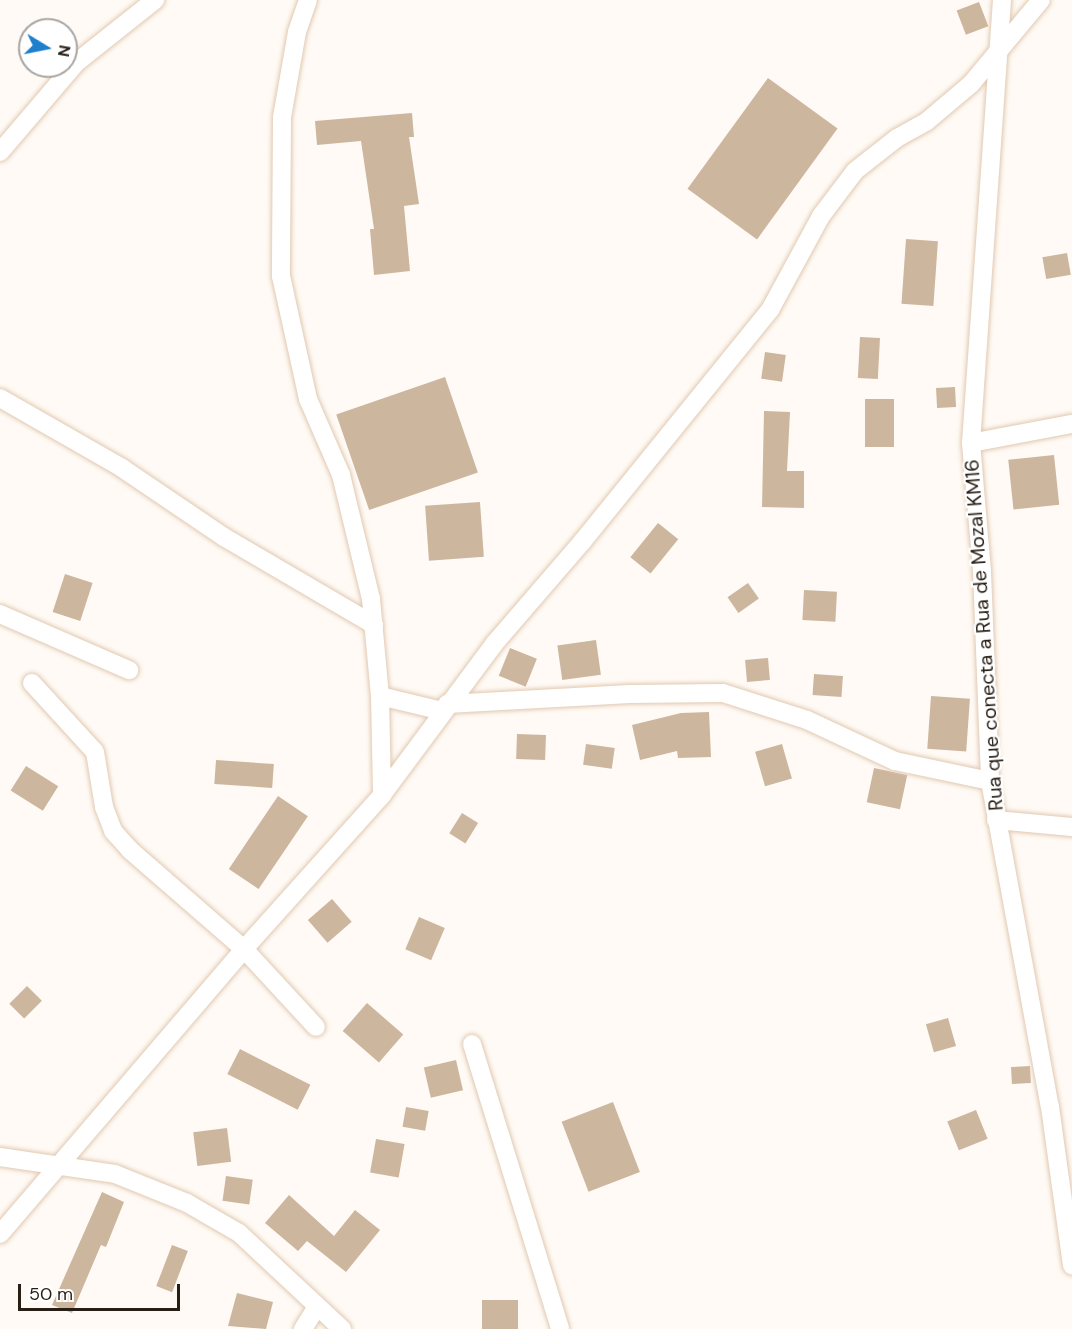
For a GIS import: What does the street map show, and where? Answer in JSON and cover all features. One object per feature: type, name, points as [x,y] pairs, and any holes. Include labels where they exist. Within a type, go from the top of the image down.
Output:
[{"type":"street","points":[[0,152],[77,62],[155,0]]},
{"type":"street","points":[[308,0],[297,32],[282,117],[281,276],[308,399],[340,475],[359,539],[374,625],[380,696],[382,795]]},
{"type":"street","name":"Rua que conecta a Rua de Mozal KM16","points":[[1002,0],[970,443],[982,571],[990,781],[1050,1107],[1072,1265]]},
{"type":"street","points":[[0,1233],[63,1165],[244,950],[382,795],[445,708],[770,310],[821,216],[855,171],[953,99],[1041,0]]},
{"type":"street","points":[[0,398],[122,468],[224,537],[374,625]]},
{"type":"street","points":[[970,443],[1072,424]]},
{"type":"street","points":[[0,614],[129,670]]},
{"type":"street","points":[[32,683],[95,752],[101,770],[104,807],[113,831],[130,850],[244,950],[316,1027]]},
{"type":"street","points":[[380,696],[445,708],[630,694],[723,693],[807,720],[895,760],[990,781]]},
{"type":"street","points":[[996,820],[1072,827]]},
{"type":"street","points":[[472,1044],[560,1329]]},
{"type":"street","points":[[0,1157],[115,1174],[187,1203],[239,1233],[275,1263],[316,1308],[342,1329]]},
{"type":"street","points":[[303,1329],[316,1308]]},
{"type":"building","points":[[979,2],[988,26],[966,35],[957,11]]},
{"type":"building","points":[[768,78],[838,129],[757,239],[687,189]]},
{"type":"building","points":[[412,113],[414,137],[409,137],[419,204],[404,206],[410,271],[374,275],[370,229],[374,229],[361,141],[317,145],[315,121]]},
{"type":"building","points":[[906,239],[938,241],[933,306],[901,304]]},
{"type":"building","points":[[1067,253],[1071,275],[1046,279],[1042,257]]},
{"type":"building","points":[[860,337],[880,338],[878,379],[858,378]]},
{"type":"building","points":[[765,352],[786,355],[782,382],[761,379]]},
{"type":"building","points":[[445,377],[478,472],[369,510],[336,414]]},
{"type":"building","points":[[955,387],[956,407],[937,408],[936,388]]},
{"type":"building","points":[[865,399],[894,399],[894,447],[865,447]]},
{"type":"building","points":[[764,411],[790,412],[787,471],[804,471],[804,508],[762,507]]},
{"type":"building","points":[[1054,455],[1059,505],[1013,510],[1008,460]]},
{"type":"building","points":[[480,502],[484,557],[429,561],[425,506]]},
{"type":"building","points":[[658,523],[678,539],[651,574],[630,557]]},
{"type":"building","points":[[65,574],[93,583],[80,621],[53,612]]},
{"type":"building","points":[[748,583],[759,599],[738,613],[728,597]]},
{"type":"building","points":[[804,590],[837,592],[835,622],[802,620]]},
{"type":"building","points":[[596,640],[601,675],[562,680],[557,645]]},
{"type":"building","points":[[510,648],[537,659],[526,687],[499,676]]},
{"type":"building","points":[[768,658],[770,680],[747,682],[745,660]]},
{"type":"building","points":[[814,674],[843,676],[841,697],[813,695]]},
{"type":"building","points":[[931,696],[970,699],[966,752],[927,749]]},
{"type":"building","points":[[709,712],[711,757],[678,758],[677,751],[640,760],[632,725],[681,713]]},
{"type":"building","points":[[517,734],[546,735],[545,760],[516,759]]},
{"type":"building","points":[[586,744],[615,748],[612,769],[583,765]]},
{"type":"building","points":[[782,744],[792,779],[765,786],[755,752]]},
{"type":"building","points":[[216,760],[274,764],[272,788],[214,784]]},
{"type":"building","points":[[26,766],[58,786],[43,811],[11,791]]},
{"type":"building","points":[[874,768],[907,775],[900,809],[867,802]]},
{"type":"building","points":[[278,796],[308,816],[259,889],[229,869]]},
{"type":"building","points":[[462,813],[478,823],[465,843],[449,833]]},
{"type":"building","points":[[332,899],[352,922],[328,943],[308,920]]},
{"type":"building","points":[[419,917],[445,928],[431,960],[405,949]]},
{"type":"building","points":[[27,986],[42,1001],[24,1019],[9,1004]]},
{"type":"building","points":[[367,1003],[403,1034],[379,1062],[343,1031]]},
{"type":"building","points":[[948,1018],[956,1046],[934,1052],[926,1024]]},
{"type":"building","points":[[240,1049],[310,1085],[298,1110],[227,1074]]},
{"type":"building","points":[[456,1060],[463,1090],[431,1098],[424,1067]]},
{"type":"building","points":[[1030,1066],[1031,1083],[1012,1084],[1011,1067]]},
{"type":"building","points":[[613,1102],[640,1172],[589,1192],[562,1122]]},
{"type":"building","points":[[406,1107],[429,1111],[425,1131],[403,1127]]},
{"type":"building","points":[[976,1110],[988,1139],[959,1150],[947,1122]]},
{"type":"building","points":[[227,1128],[231,1162],[197,1166],[193,1132]]},
{"type":"building","points":[[376,1139],[405,1144],[399,1178],[370,1172]]},
{"type":"building","points":[[226,1176],[253,1180],[249,1205],[223,1201]]},
{"type":"building","points":[[102,1192],[124,1202],[106,1247],[101,1245],[72,1313],[52,1305]]},
{"type":"building","points":[[289,1195],[334,1236],[355,1210],[380,1230],[346,1272],[307,1241],[298,1251],[265,1223]]},
{"type":"building","points":[[172,1245],[188,1251],[172,1292],[156,1286]]},
{"type":"building","points":[[237,1293],[273,1302],[266,1329],[228,1326]]},
{"type":"building","points":[[482,1300],[518,1300],[518,1329],[482,1329]]}]
